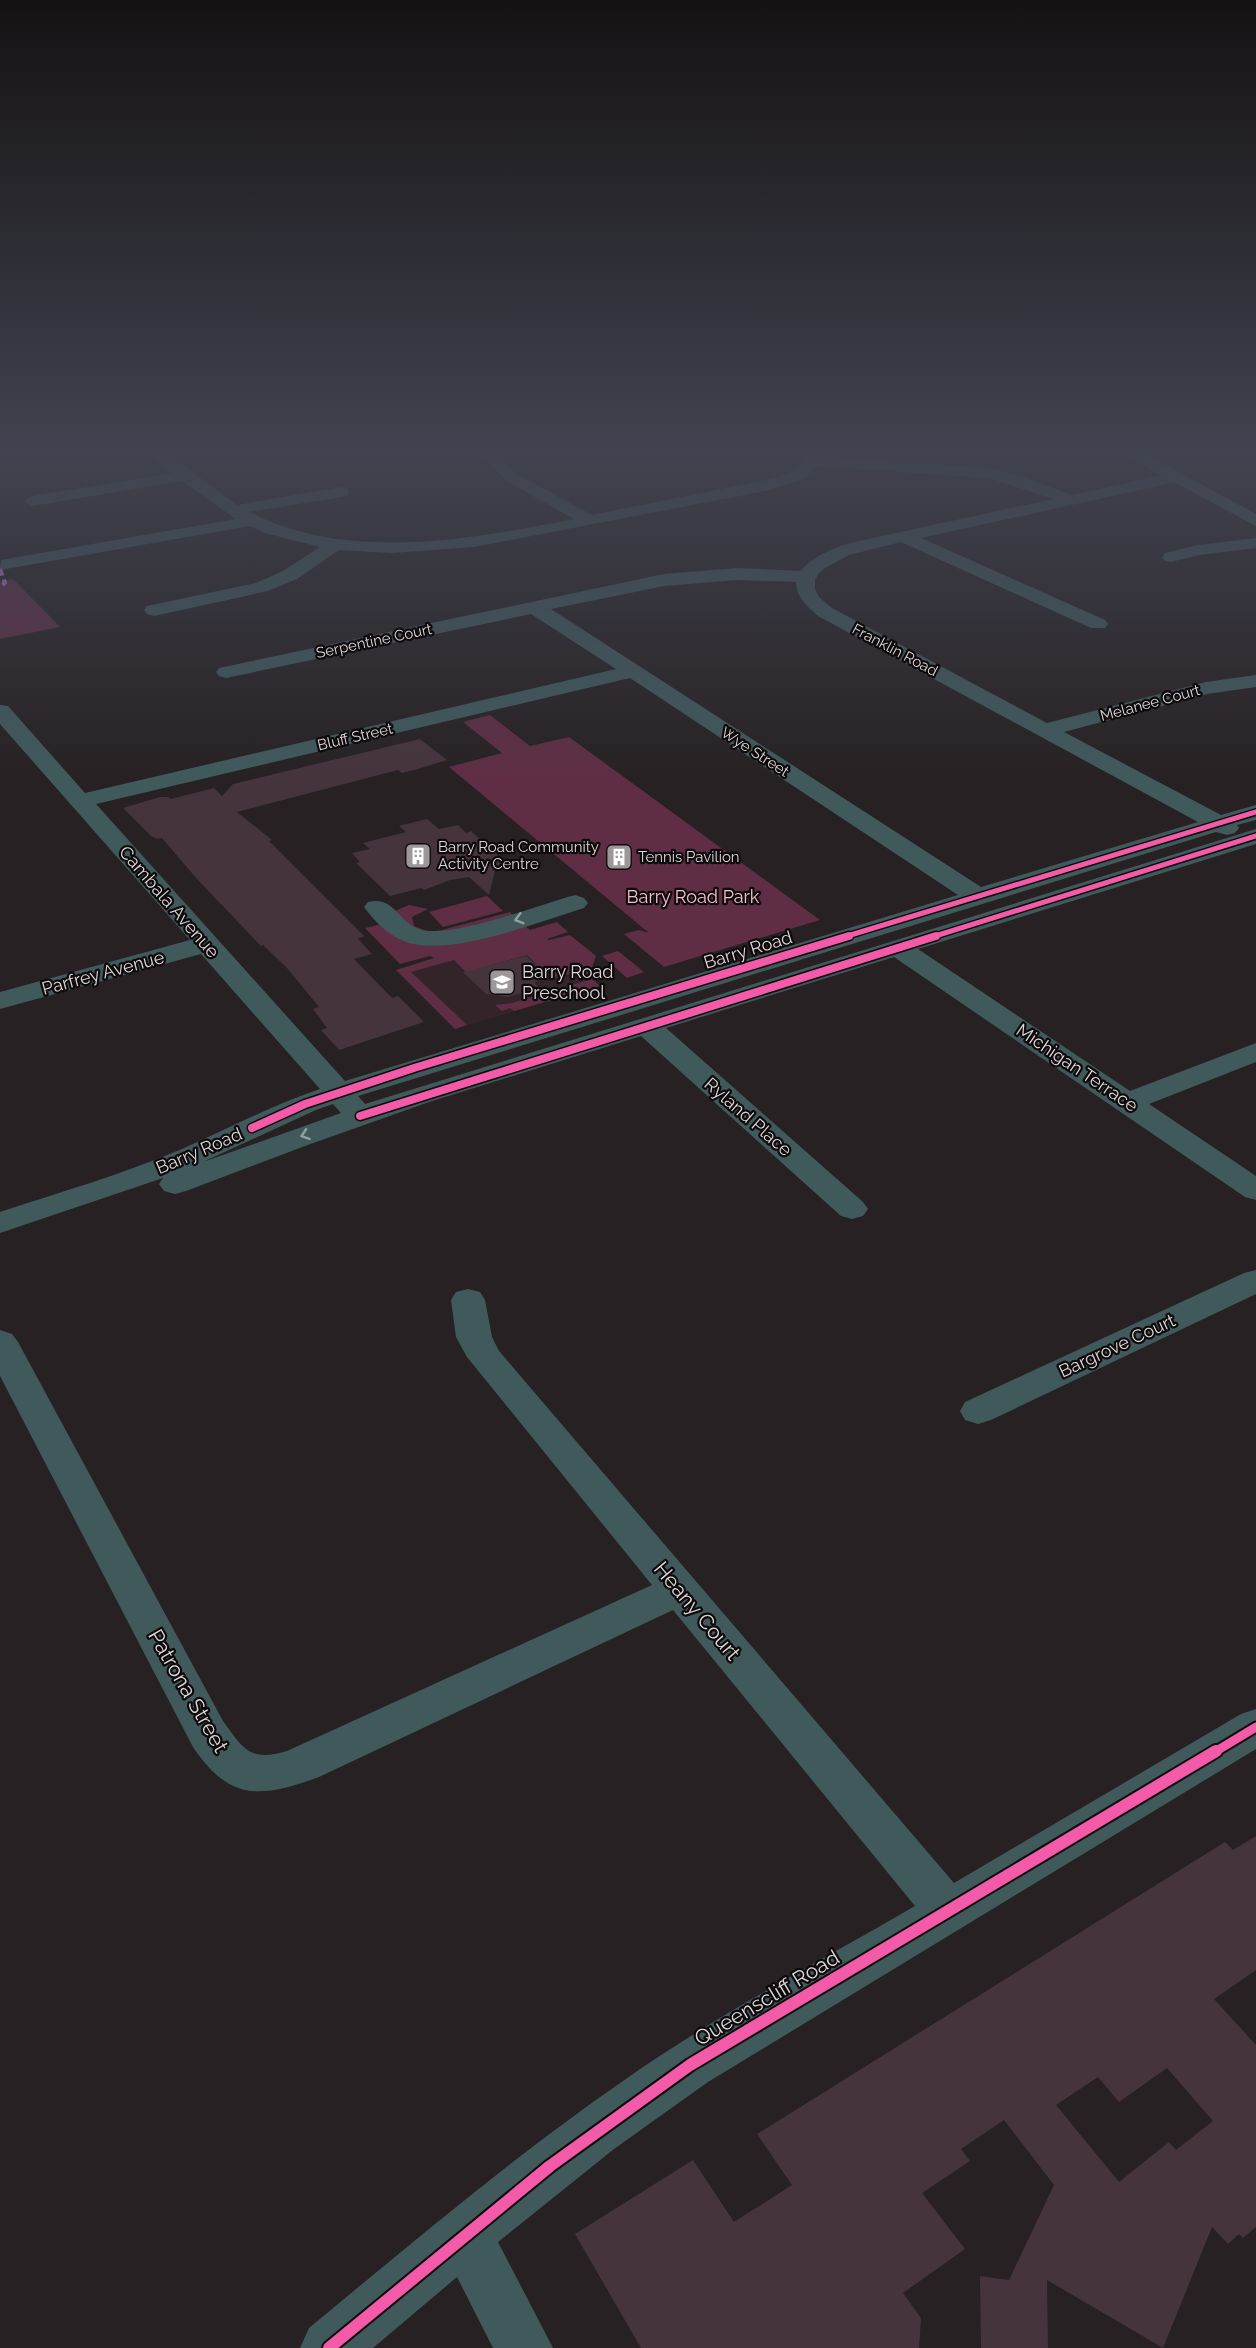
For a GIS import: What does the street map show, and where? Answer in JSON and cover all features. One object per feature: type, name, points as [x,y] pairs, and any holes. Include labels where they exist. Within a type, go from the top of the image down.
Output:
[{"type":"street","points":[[1,565],[26,561]]},
{"type":"street","points":[[154,610],[236,594],[268,584],[290,575],[311,561]]},
{"type":"street","points":[[806,577],[823,561]]},
{"type":"street","points":[[957,561],[1098,624]]},
{"type":"street","name":"Serpentine Court","points":[[226,672],[644,584],[688,577],[747,574],[806,577]]},
{"type":"street","name":"Franklin Road","points":[[806,577],[805,589],[808,597],[825,612],[1218,823],[1251,837]]},
{"type":"street","name":"Wye Street","points":[[534,607],[977,896]]},
{"type":"street","name":"Bluff Street","points":[[80,801],[632,672]]},
{"type":"street","name":"Melanee Court","points":[[1045,730],[1206,688],[1256,681]]},
{"type":"street","name":"Cambala Avenue","points":[[0,711],[360,1116]]},
{"type":"street","name":"Barry Road","points":[[0,1223],[135,1178],[338,1093],[1256,812]]},
{"type":"street","name":"Barry Road","points":[[0,1241],[168,1186],[360,1116],[1251,837]]},
{"type":"street","points":[[376,907],[402,930],[419,938],[431,939],[458,935],[575,903]]},
{"type":"street","name":"Parfrey Avenue","points":[[0,1001],[206,945]]},
{"type":"street","name":"Michigan Terrace","points":[[897,947],[1256,1190]]},
{"type":"street","name":"Ryland Place","points":[[645,1025],[852,1209]]},
{"type":"street","points":[[1128,1102],[1256,1052]]},
{"type":"street","name":"Bargrove Court","points":[[978,1411],[1256,1281]]},
{"type":"street","name":"Heany Court","points":[[468,1300],[474,1337],[485,1357],[948,1911]]},
{"type":"street","name":"Patrona Street","points":[[0,1342],[208,1734],[220,1753],[235,1767],[250,1773],[282,1773],[679,1590]]},
{"type":"street","name":"Queenscliff Road","points":[[329,2348],[560,2156],[628,2105],[690,2065],[1256,1727]]},
{"type":"street","points":[[465,2235],[524,2348]]},
{"type":"shaded area","name":"Barry Road Preschool","points":[[537,930],[600,986],[455,1029],[396,970]]},
{"type":"green space","points":[[13,579],[60,627],[0,639],[0,581]]},
{"type":"green space","name":"Barry Road Park","points":[[490,715],[530,746],[569,737],[820,920],[664,967],[624,934],[639,930],[649,933],[449,767],[502,753],[463,722]]},
{"type":"green space","points":[[487,896],[503,911],[443,927],[429,912]]},
{"type":"green space","points":[[409,905],[428,909],[412,917],[414,926],[427,931],[438,931],[510,912],[513,916],[467,930],[438,934],[410,927],[396,917],[395,911]]},
{"type":"green space","points":[[557,922],[568,932],[547,939],[570,935],[596,956],[589,976],[583,971],[550,978],[527,955],[466,972],[454,960],[411,972],[467,1025],[455,1029],[396,970],[434,958],[430,956],[400,964],[365,928],[382,924],[399,938],[523,924],[530,930]]},
{"type":"green space","points":[[618,951],[644,972],[627,978],[602,956]]},
{"type":"green space","points":[[592,979],[600,986],[514,1011],[510,1008],[502,1011],[495,1005],[512,1003]]},
{"type":"building","points":[[420,739],[447,760],[402,773],[398,770],[237,812],[272,840],[269,841],[364,936],[358,939],[372,954],[354,959],[392,998],[398,996],[424,1022],[339,1050],[321,1030],[327,1028],[313,1009],[319,1007],[287,968],[263,945],[261,946],[197,879],[162,838],[157,839],[151,836],[123,808],[160,797],[171,799],[214,788],[222,796],[233,784]]},
{"type":"building","name":"Barry Road Community Activity Centre","points":[[427,819],[439,829],[458,825],[466,833],[471,831],[510,867],[495,871],[489,895],[469,877],[450,880],[424,890],[421,888],[390,896],[356,863],[360,862],[352,853],[370,849],[363,843],[406,832],[399,826]]},
{"type":"building","name":"Barry Road Preschool","points":[[526,956],[550,978],[534,982],[539,988],[508,997],[486,994],[463,972]]},
{"type":"building","points":[[1256,1836],[1256,1970],[1214,1999],[1256,2045],[1256,2227],[1243,2238],[1239,2234],[1228,2244],[1212,2227],[1163,2348],[1047,2280],[1048,2348],[981,2348],[980,2276],[1009,2280],[1054,2185],[1004,2120],[961,2149],[970,2161],[922,2193],[965,2249],[903,2293],[921,2318],[919,2348],[641,2348],[575,2234],[693,2160],[734,2222],[792,2185],[757,2134],[1225,1842],[1233,1850]],"holes":[[[1167,2068],[1213,2121],[1176,2150],[1169,2142],[1119,2182],[1056,2105],[1098,2077],[1119,2102]]]},
{"type":"marked path","points":[[0,569],[5,583],[0,587]]},
{"type":"cycle path","points":[[252,1128],[305,1104],[414,1068],[1256,812]]},
{"type":"cycle path","points":[[360,1116],[1256,836]]},
{"type":"cycle path","points":[[329,2348],[550,2166],[642,2097],[690,2065],[1256,1727]]},
{"type":"place","name":"Barry Road Community Activity Centre","points":[[418,856]]},
{"type":"place","name":"Tennis Pavilion","points":[[619,857]]},
{"type":"place","name":"Barry Road Preschool","points":[[502,982]]}]
